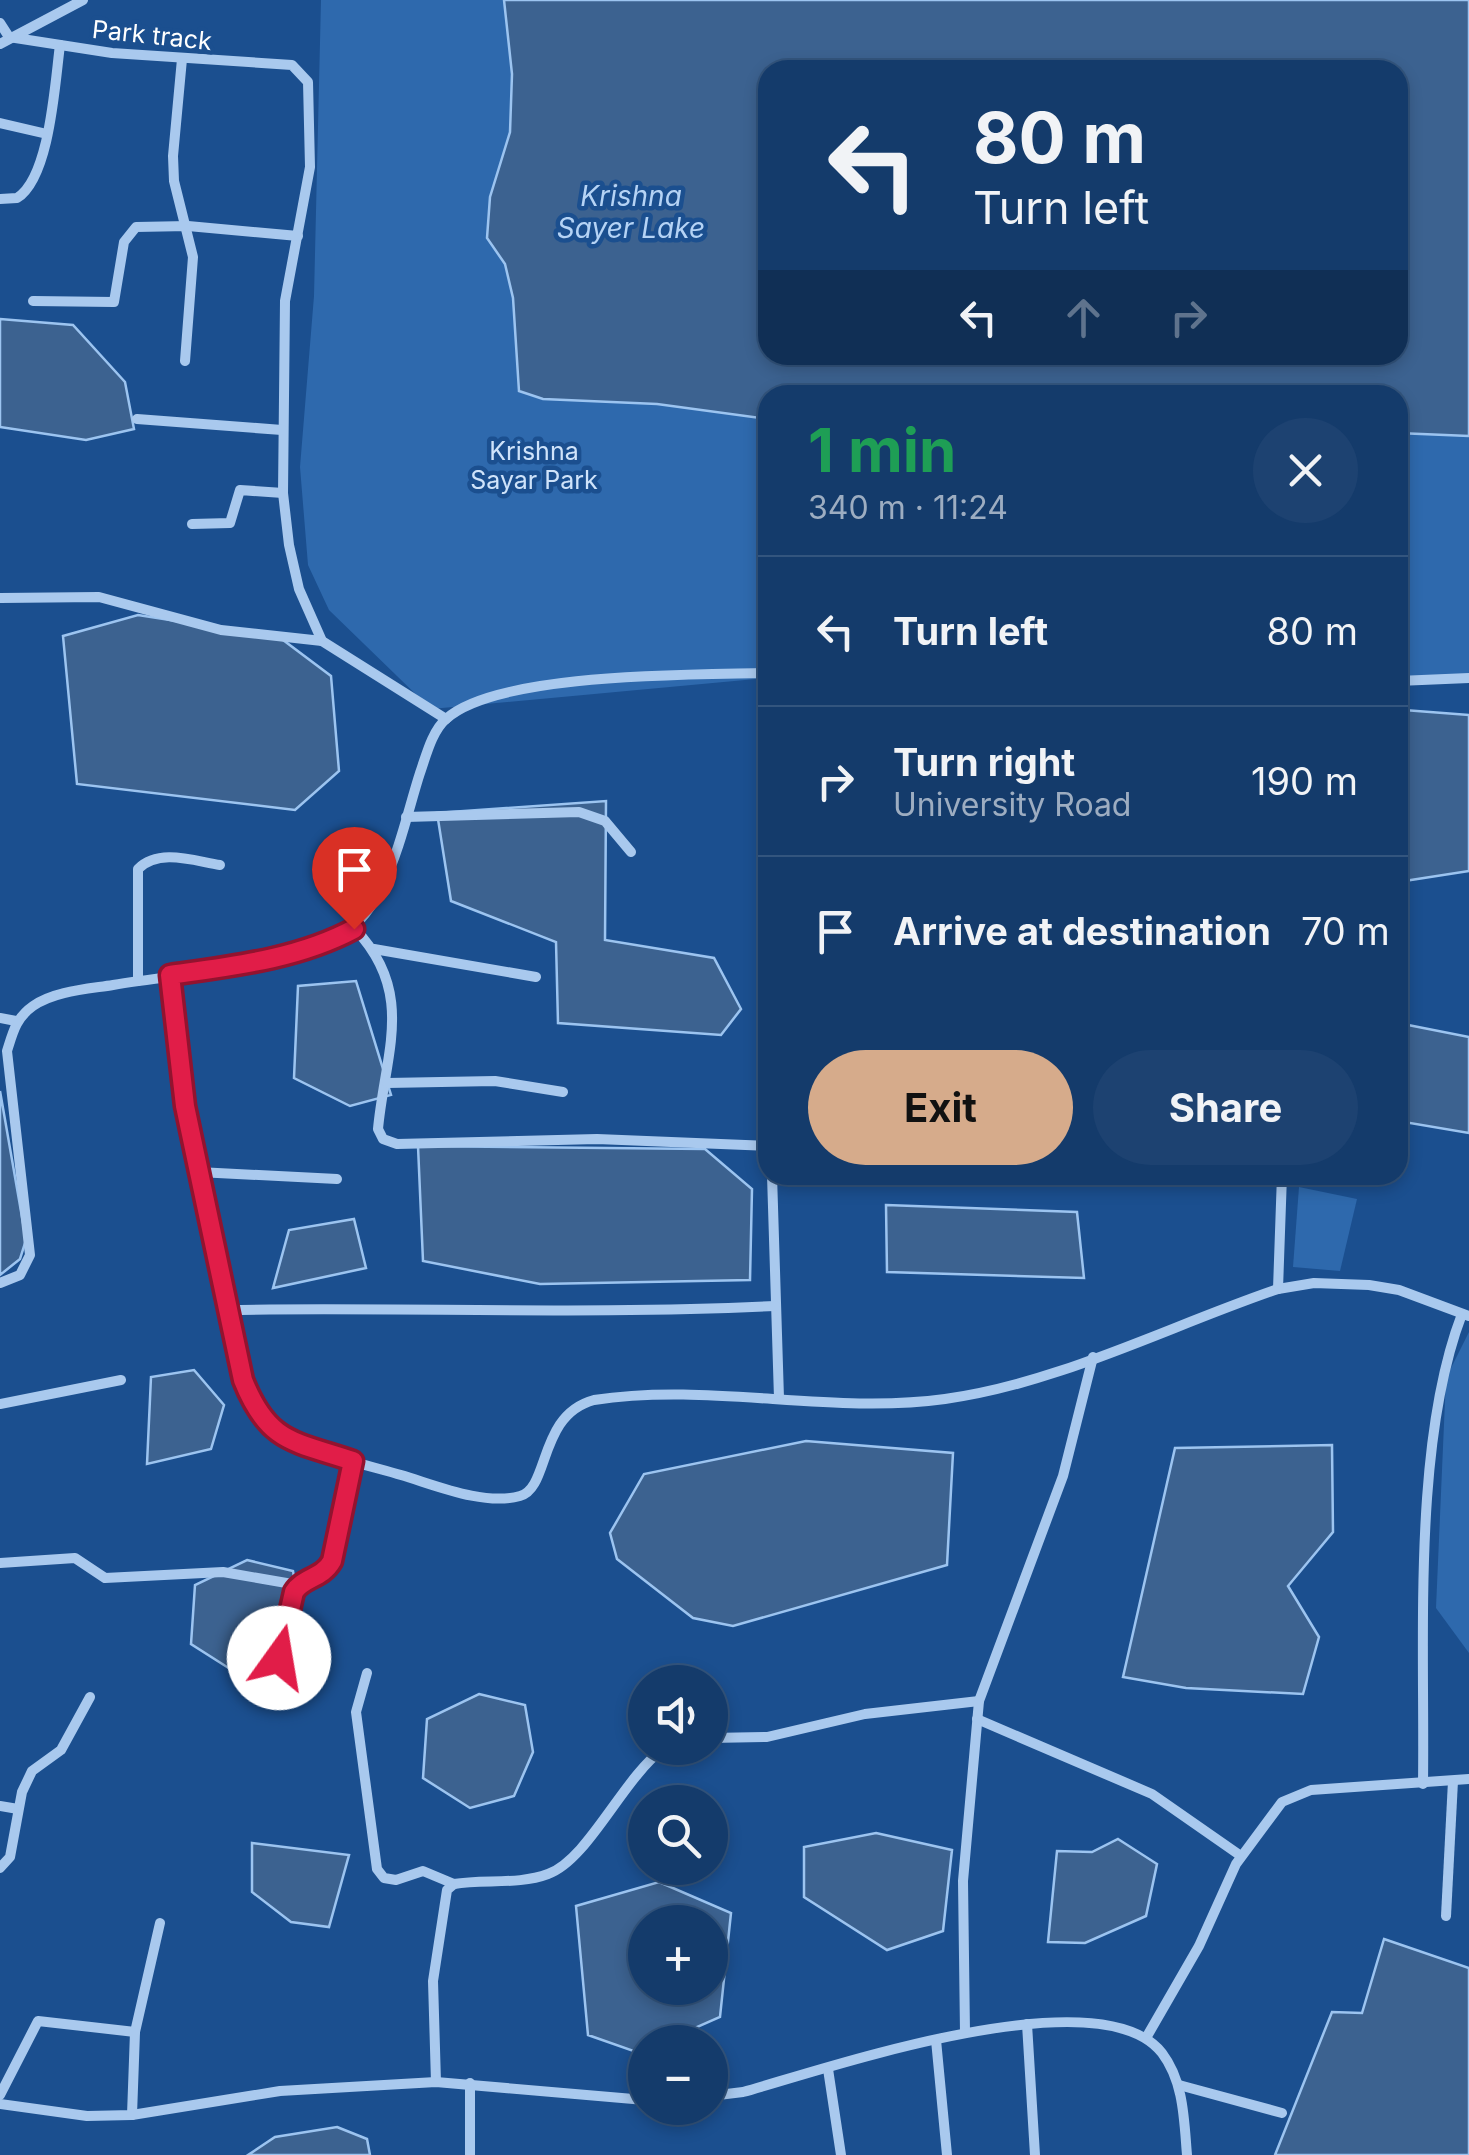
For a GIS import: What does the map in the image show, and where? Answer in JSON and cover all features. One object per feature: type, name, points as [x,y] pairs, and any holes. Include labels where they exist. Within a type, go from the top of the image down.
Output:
[{"type":"street","points":[[0,22],[5,41],[83,0]]},
{"type":"street","name":"Park track","points":[[5,41],[182,59],[292,65],[308,82],[310,167],[298,236]]},
{"type":"street","points":[[0,199],[26,192],[46,134],[60,44]]},
{"type":"street","points":[[182,59],[172,156],[174,181],[193,257],[185,360]]},
{"type":"street","points":[[0,124],[46,134]]},
{"type":"street","points":[[33,301],[109,304],[117,296],[129,232],[145,224],[298,236],[285,300],[283,493],[299,588],[322,641]]},
{"type":"street","points":[[137,419],[282,430]]},
{"type":"street","points":[[192,524],[230,523],[240,490],[283,493]]},
{"type":"street","points":[[0,598],[99,597],[221,630],[322,641],[446,718]]},
{"type":"street","points":[[0,1283],[20,1275],[30,1255],[7,1051],[16,1021],[36,1004],[138,980],[254,963],[327,944],[354,929],[373,901],[429,746],[446,718],[478,703],[554,684],[614,676],[758,674]]},
{"type":"street","points":[[1408,681],[1469,678]]},
{"type":"street","points":[[406,817],[579,812],[605,822],[632,852]]},
{"type":"street","points":[[138,980],[138,869],[146,860],[162,857],[220,865]]},
{"type":"street","points":[[354,929],[374,949],[391,996],[394,1034],[378,1129],[383,1138],[396,1144],[598,1139],[758,1146]]},
{"type":"street","points":[[374,949],[536,977]]},
{"type":"street","points":[[170,975],[185,1106],[227,1310],[243,1380],[265,1422],[275,1434],[450,1489],[514,1497],[532,1490],[546,1447],[563,1418],[580,1404],[608,1398],[899,1402],[946,1399],[1025,1380],[1278,1289],[1314,1283],[1369,1284],[1399,1290],[1465,1315],[1440,1379],[1430,1488],[1423,1784]]},
{"type":"street","points":[[0,1018],[16,1021]]},
{"type":"street","points":[[387,1083],[495,1080],[564,1092]]},
{"type":"street","points":[[198,1172],[336,1179]]},
{"type":"street","points":[[772,1185],[779,1398]]},
{"type":"street","points":[[1278,1289],[1282,1185]]},
{"type":"street","points":[[227,1310],[438,1307],[655,1312],[775,1306]]},
{"type":"street","points":[[964,2032],[963,1882],[979,1702],[1063,1476],[1093,1357]]},
{"type":"street","points":[[0,1404],[121,1380]]},
{"type":"street","points":[[0,1564],[64,1557],[85,1563],[105,1578],[223,1572],[298,1585],[317,1578],[332,1561],[353,1461]]},
{"type":"street","points":[[264,1691],[279,1658],[298,1585]]},
{"type":"street","points":[[367,1673],[356,1712],[377,1870],[384,1878],[396,1880],[423,1871],[454,1884],[552,1873],[570,1860],[625,1784],[646,1765]]},
{"type":"street","points":[[0,1868],[10,1857],[18,1809],[32,1771],[61,1750],[90,1697]]},
{"type":"street","points":[[728,1737],[768,1736],[865,1714],[979,1702]]},
{"type":"street","points":[[978,1718],[1152,1794],[1241,1856]]},
{"type":"street","points":[[1146,2038],[1180,1982],[1241,1856],[1257,1831],[1294,1794],[1469,1779]]},
{"type":"street","points":[[1446,1916],[1453,1781]]},
{"type":"street","points":[[0,1806],[18,1809]]},
{"type":"street","points":[[436,2082],[433,1982],[443,1901],[454,1884]]},
{"type":"street","points":[[132,2115],[135,2032],[160,1923]]},
{"type":"street","points":[[0,2095],[38,2021],[135,2032]]},
{"type":"street","points":[[728,2094],[964,2032],[1084,2022],[1146,2038],[1162,2053],[1179,2085],[1187,2155]]},
{"type":"street","points":[[1027,2024],[1035,2155]]},
{"type":"street","points":[[936,2040],[948,2155]]},
{"type":"street","points":[[828,2069],[841,2155]]},
{"type":"street","points":[[0,2104],[87,2116],[132,2115],[280,2091],[436,2082],[628,2098]]},
{"type":"street","points":[[470,2083],[470,2155]]},
{"type":"street","points":[[1179,2085],[1282,2113]]},
{"type":"green space","name":"Krishna Sayar Park","points":[[321,0],[1469,0],[1469,678],[1408,681],[1408,385],[758,385],[758,679],[431,709],[329,610],[308,565],[300,467],[314,296]]},
{"type":"green space","points":[[1299,1187],[1357,1199],[1340,1271],[1293,1267]]},
{"type":"green space","points":[[1469,1332],[1469,1653],[1436,1608],[1446,1378]]},
{"type":"water","name":"Krishna Sayer Lake","points":[[504,0],[1469,0],[1469,436],[1408,433],[1408,385],[758,385],[758,418],[657,404],[543,399],[519,391],[513,298],[505,264],[487,238],[490,197],[510,132],[512,74]]},
{"type":"water","points":[[0,319],[73,325],[125,382],[134,429],[86,440],[0,427]]},
{"type":"water","points":[[138,615],[279,637],[331,676],[339,771],[295,810],[77,784],[63,636]]},
{"type":"water","points":[[1408,710],[1469,715],[1469,871],[1408,880]]},
{"type":"water","points":[[606,801],[605,940],[714,958],[741,1009],[721,1035],[558,1023],[556,942],[451,901],[437,813]]},
{"type":"water","points":[[356,981],[391,1095],[350,1106],[294,1078],[298,986]]},
{"type":"water","points":[[1408,1025],[1469,1037],[1469,1133],[1408,1123]]},
{"type":"water","points":[[0,1091],[26,1240],[20,1259],[0,1275]]},
{"type":"water","points":[[418,1146],[705,1149],[752,1189],[750,1280],[540,1284],[423,1261]]},
{"type":"water","points":[[886,1205],[1077,1212],[1084,1278],[887,1272]]},
{"type":"water","points":[[354,1219],[366,1268],[273,1288],[289,1230]]},
{"type":"water","points":[[194,1370],[224,1405],[211,1449],[147,1464],[151,1377]]},
{"type":"water","points":[[806,1441],[953,1453],[947,1565],[733,1626],[693,1618],[617,1559],[610,1533],[644,1474]]},
{"type":"water","points":[[1332,1445],[1333,1532],[1288,1586],[1319,1637],[1303,1694],[1186,1688],[1123,1677],[1175,1448]]},
{"type":"water","points":[[247,1560],[293,1571],[301,1618],[281,1662],[238,1674],[191,1644],[195,1585]]},
{"type":"water","points":[[479,1694],[525,1705],[533,1752],[514,1796],[470,1808],[423,1778],[427,1719]]},
{"type":"water","points":[[876,1833],[952,1850],[943,1931],[887,1950],[804,1897],[804,1847]]},
{"type":"water","points":[[1118,1839],[1157,1864],[1146,1916],[1085,1943],[1048,1942],[1057,1851],[1092,1852]]},
{"type":"water","points":[[252,1843],[349,1855],[329,1927],[291,1922],[252,1892]]},
{"type":"water","points":[[649,1885],[666,1885],[712,1905],[628,1905],[628,2005],[721,2005],[720,2017],[702,2025],[628,2025],[628,2049],[588,2035],[576,1906]]},
{"type":"water","points":[[1384,1939],[1469,1968],[1469,2155],[1275,2155],[1332,2012],[1362,2013]]},
{"type":"water","points":[[337,2127],[367,2139],[370,2155],[248,2155],[275,2137]]},
{"type":"route","points":[[279,1658],[294,1592],[298,1585],[325,1572],[332,1561],[353,1461],[275,1434],[255,1410],[243,1380],[185,1106],[170,975],[254,963],[327,944],[354,929]]}]
